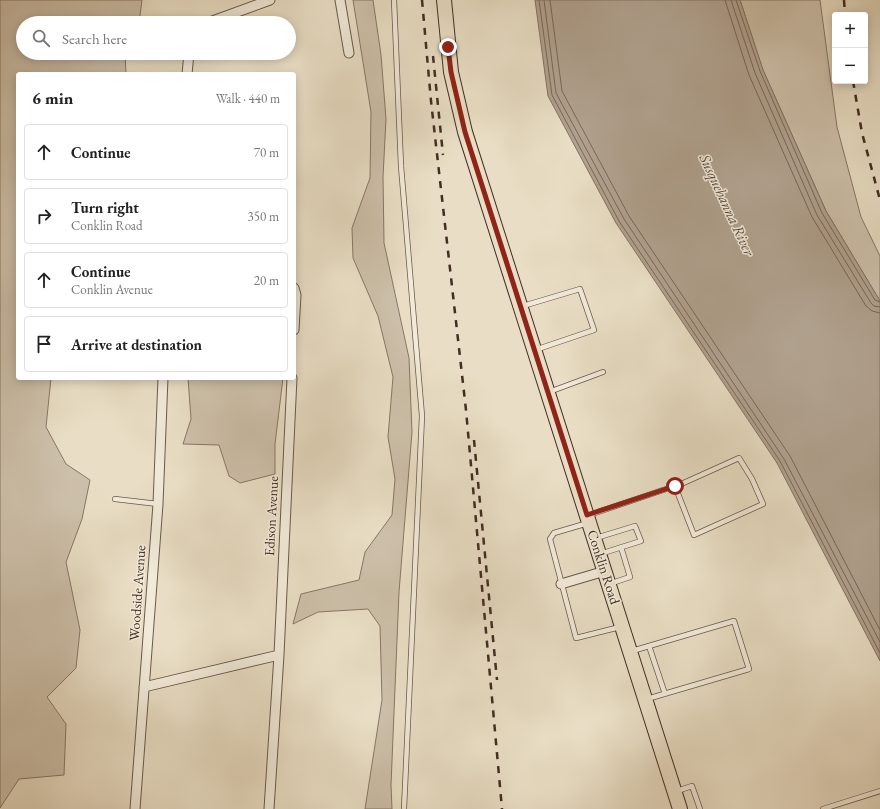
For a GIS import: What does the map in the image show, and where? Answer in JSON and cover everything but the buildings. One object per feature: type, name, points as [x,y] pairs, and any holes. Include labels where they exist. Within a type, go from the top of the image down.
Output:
[{"type":"main road","name":"Conklin Road","points":[[445,1],[451,72],[465,132],[680,809]]},
{"type":"street","points":[[226,16],[270,0]]},
{"type":"street","points":[[340,0],[349,53]]},
{"type":"street","points":[[187,72],[188,60]]},
{"type":"street","name":"Woodside Avenue","points":[[135,809],[158,504],[163,380]]},
{"type":"street","name":"Edison Avenue","points":[[269,809],[279,655],[292,380]]},
{"type":"street","points":[[561,584],[607,577]]},
{"type":"street","points":[[144,687],[279,655]]},
{"type":"lane","points":[[394,0],[401,166],[422,416],[404,809]]},
{"type":"lane","points":[[521,307],[580,289],[594,330],[535,350]]},
{"type":"lane","points":[[548,392],[603,372]]},
{"type":"lane","points":[[622,626],[576,638],[550,539],[554,533],[675,486],[739,458],[752,479],[763,504],[694,535],[675,486]]},
{"type":"lane","points":[[116,499],[158,504]]},
{"type":"lane","points":[[594,538],[635,526],[641,541],[599,554]]},
{"type":"lane","points":[[607,577],[630,577],[621,547]]},
{"type":"lane","points":[[630,652],[734,621],[749,669],[646,700]]},
{"type":"lane","points":[[649,646],[665,694]]},
{"type":"lane","points":[[675,791],[692,786],[700,809]]},
{"type":"lane","points":[[823,809],[880,791]]},
{"type":"shaded area","points":[[0,0],[142,0],[140,16],[16,16],[16,60],[125,60],[126,72],[16,72],[16,380],[51,380],[46,427],[66,464],[90,480],[82,519],[66,562],[80,630],[76,668],[47,697],[66,724],[64,775],[19,779],[0,808]]},
{"type":"shaded area","points":[[353,0],[373,0],[381,55],[386,119],[383,177],[384,243],[409,358],[412,432],[399,592],[391,785],[392,809],[365,809],[382,700],[380,626],[368,609],[318,612],[293,624],[301,594],[359,580],[365,552],[392,515],[395,479],[388,437],[393,377],[378,316],[353,258],[352,228],[370,178],[371,112]]},
{"type":"shaded area","points":[[740,0],[820,0],[837,127],[861,217],[880,256],[880,301],[826,211],[763,70]]},
{"type":"shaded area","points":[[188,380],[283,380],[275,444],[275,474],[240,483],[229,476],[219,445],[183,444],[191,419]]},
{"type":"water","name":"Susquehanna River","points":[[535,0],[740,0],[763,70],[826,211],[880,301],[880,661],[777,463],[616,223],[548,96]]},
{"type":"railway","points":[[422,0],[431,101],[466,410],[502,809]]},
{"type":"railway","points":[[844,0],[845,12]]},
{"type":"railway","points":[[433,56],[443,155]]},
{"type":"railway","points":[[854,84],[862,133],[880,200]]},
{"type":"railway","points":[[474,440],[497,680]]},
{"type":"route","points":[[448,47],[451,72],[465,132],[587,515],[675,486]]}]
